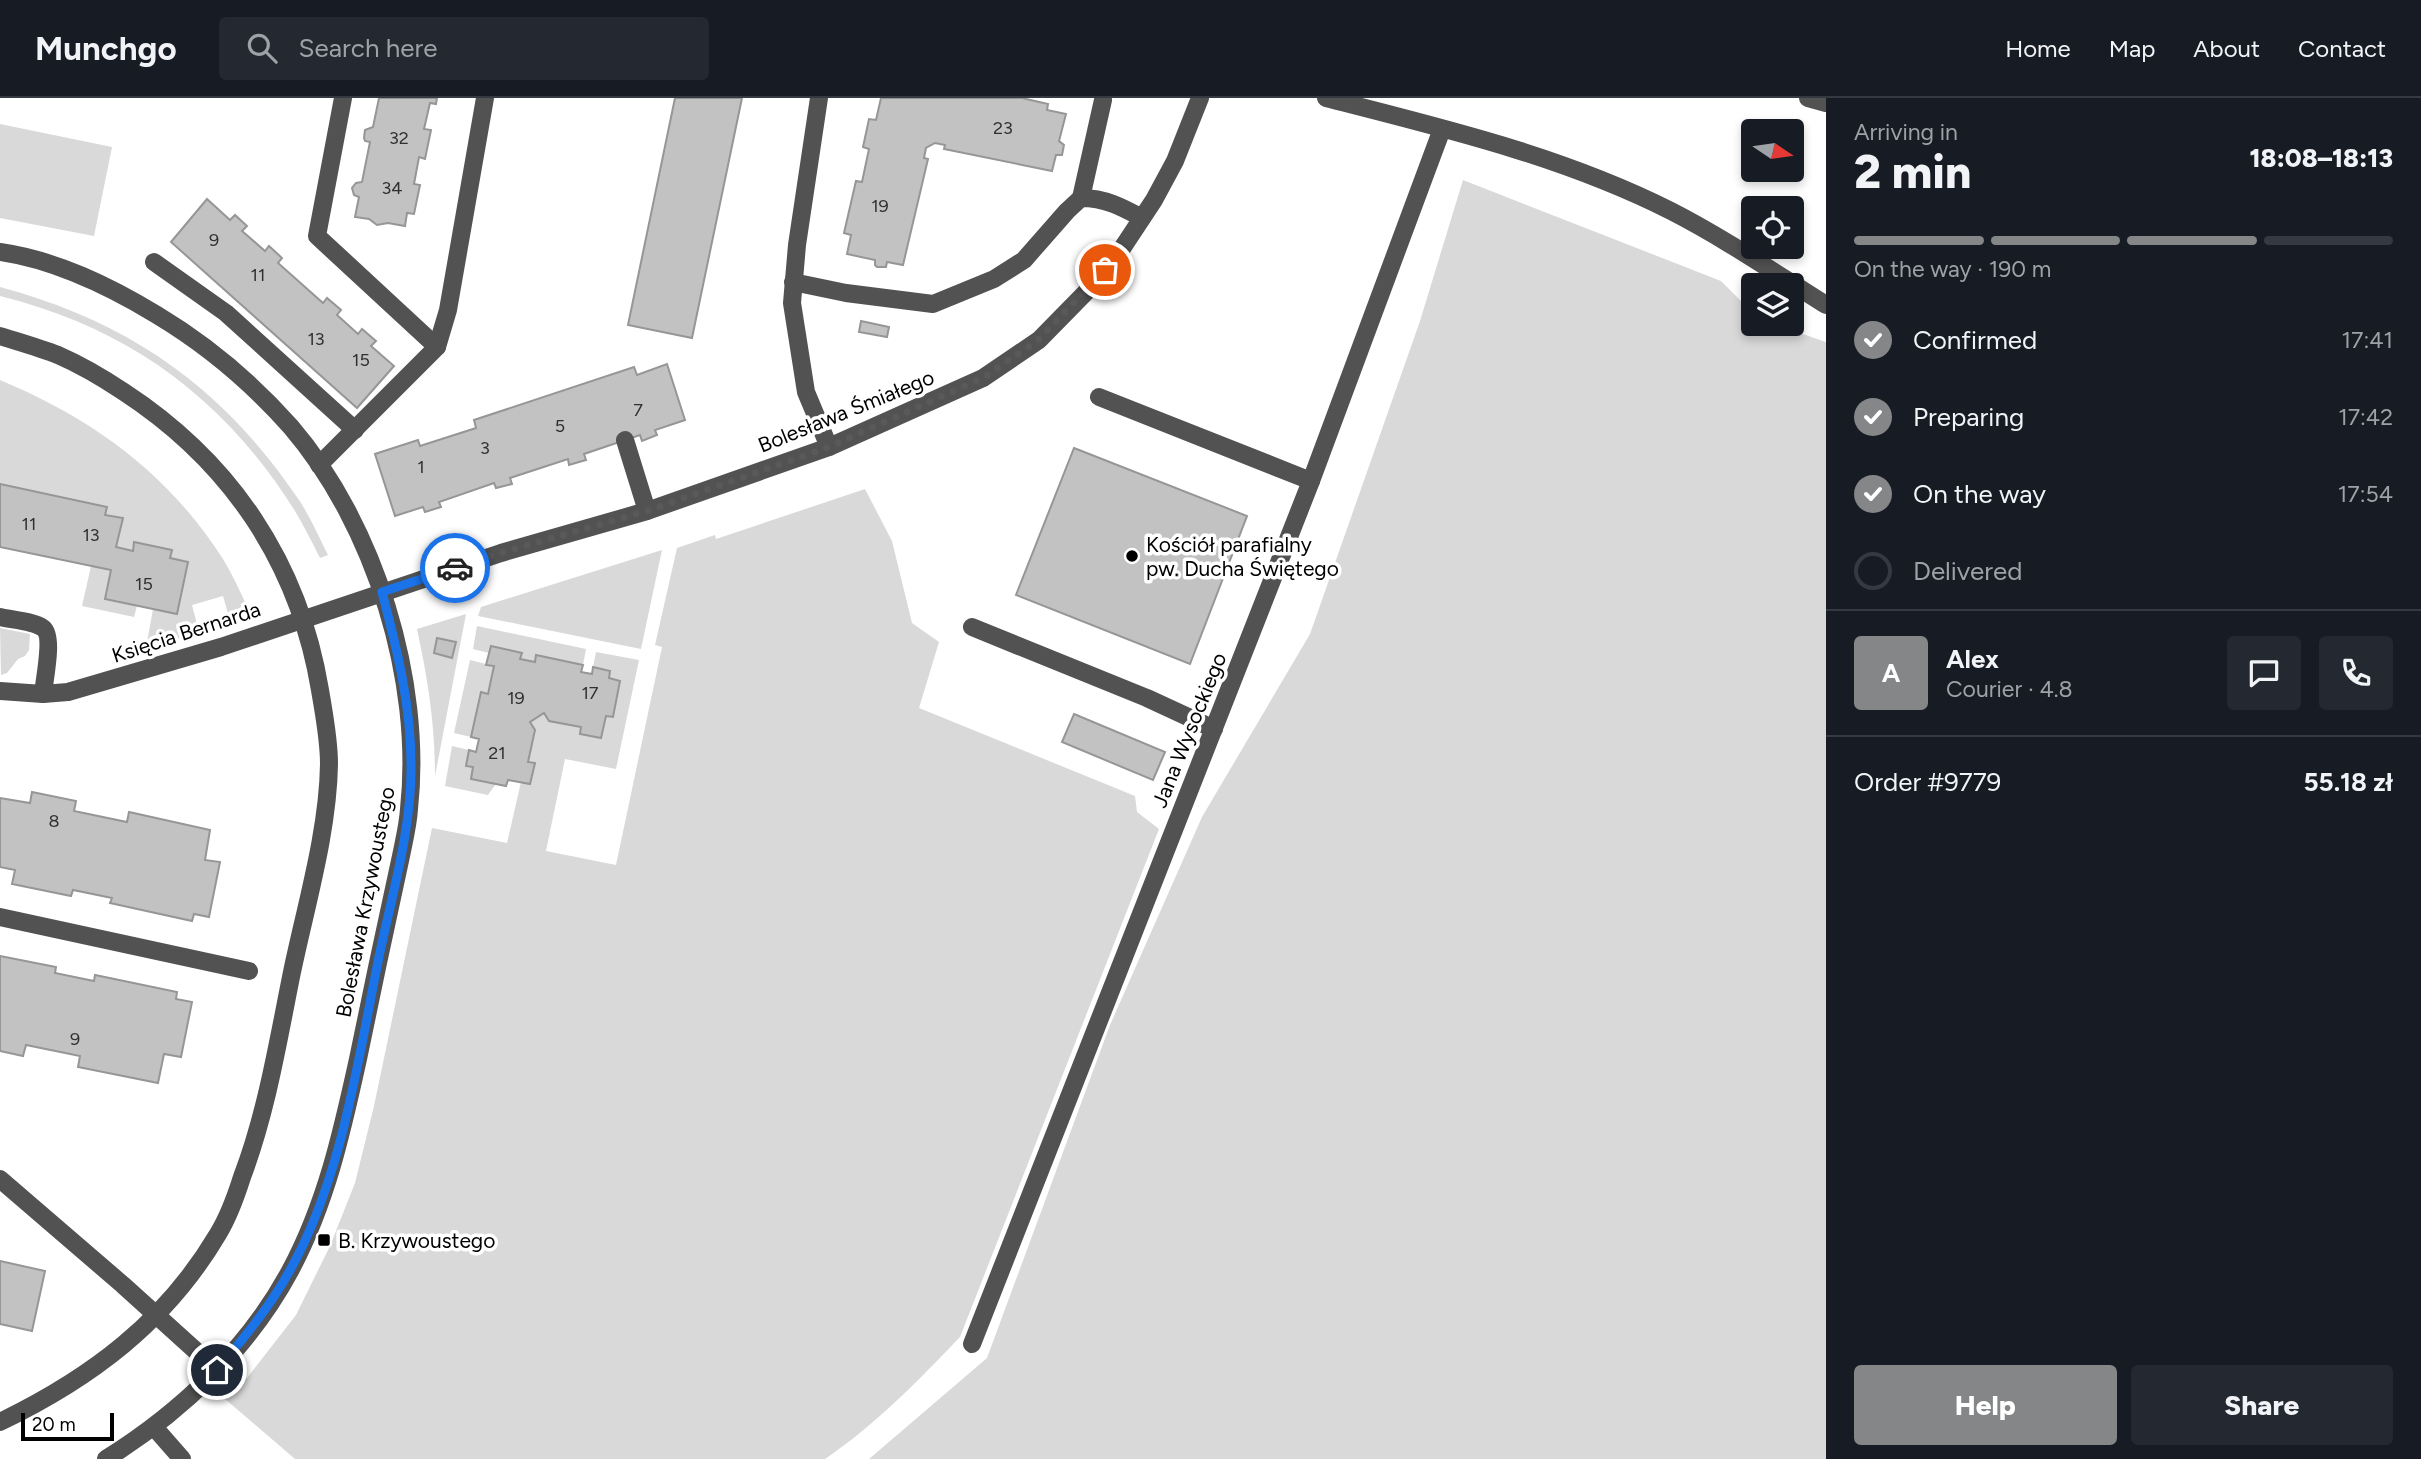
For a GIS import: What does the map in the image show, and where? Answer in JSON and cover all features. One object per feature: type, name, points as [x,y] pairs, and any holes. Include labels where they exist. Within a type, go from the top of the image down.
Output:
[{"type":"street","points":[[343,98],[317,236],[437,347]]},
{"type":"street","points":[[319,465],[437,347],[448,310],[485,98]]},
{"type":"street","points":[[819,98],[797,245],[792,303],[806,392],[829,447]]},
{"type":"street","name":"Bolesława Śmiałego","points":[[382,592],[500,553],[647,511],[829,447],[983,378],[1038,340],[1092,286],[1119,253],[1175,161],[1200,98]]},
{"type":"street","points":[[1326,98],[1442,129],[1590,175],[1671,212],[1826,305]]},
{"type":"street","points":[[1808,98],[1826,103]]},
{"type":"street","points":[[793,282],[846,293],[933,303],[994,279],[1024,260],[1081,198],[1103,100]]},
{"type":"street","name":"Jana Wysockiego","points":[[972,1344],[1311,481],[1442,129]]},
{"type":"street","points":[[1081,198],[1114,202],[1142,218]]},
{"type":"street","name":"Bolesława Krzywoustego","points":[[0,253],[52,265],[92,279],[129,298],[184,331],[224,362],[292,428],[319,465],[364,548],[382,592],[401,669],[411,733],[409,809],[368,1010],[338,1147],[309,1233],[262,1315],[217,1370],[178,1409],[106,1459]]},
{"type":"street","points":[[153,262],[226,313],[355,429]]},
{"type":"street","points":[[0,337],[58,355],[99,375],[171,426],[239,497],[268,538],[303,618],[313,652],[327,730],[329,764],[322,830],[261,1119],[239,1187],[220,1232],[195,1268],[156,1314],[124,1345],[68,1387],[0,1422]]},
{"type":"street","points":[[1099,397],[1311,481]]},
{"type":"street","points":[[625,440],[647,511]]},
{"type":"street","name":"Księcia Bernarda","points":[[0,691],[43,694],[68,691],[221,647],[382,592]]},
{"type":"street","points":[[0,617],[42,627],[48,633],[43,694]]},
{"type":"street","points":[[972,627],[1147,698],[1214,729]]},
{"type":"street","points":[[0,917],[249,971]]},
{"type":"street","points":[[0,1179],[217,1370]]},
{"type":"street","points":[[154,1427],[183,1459]]},
{"type":"shaded area","points":[[0,124],[112,147],[94,236],[0,218]]},
{"type":"shaded area","points":[[1463,180],[1721,281],[1741,301],[1741,336],[1804,334],[1826,342],[1826,1459],[869,1459],[987,1358],[1110,1025],[1202,817],[1310,634],[1420,321]]},
{"type":"shaded area","points":[[0,287],[92,319],[171,365],[207,394],[272,462],[301,503],[328,555],[320,558],[295,511],[237,434],[169,373],[131,348],[91,327],[0,296]]},
{"type":"shaded area","points":[[0,380],[34,395],[97,431],[153,475],[178,500],[223,559],[252,617],[231,624],[223,596],[192,605],[199,632],[146,648],[153,609],[177,613],[188,562],[170,558],[172,551],[134,543],[133,551],[116,547],[123,518],[105,515],[107,507],[0,484]]},
{"type":"shaded area","points":[[865,489],[892,541],[912,623],[939,642],[919,708],[1135,796],[1137,812],[1159,829],[960,1337],[879,1417],[825,1459],[295,1459],[225,1399],[247,1378],[296,1315],[330,1246],[355,1183],[374,1106],[432,828],[507,843],[521,782],[530,784],[535,764],[528,762],[535,730],[530,722],[544,713],[549,721],[581,727],[580,734],[601,738],[606,716],[613,717],[620,681],[609,678],[610,671],[593,667],[596,652],[639,660],[616,769],[565,759],[546,851],[616,865],[662,647],[655,645],[677,548],[715,535],[716,539]]},
{"type":"shaded area","points":[[662,550],[641,649],[478,616],[481,607]]},
{"type":"shaded area","points":[[91,566],[111,570],[105,599],[137,606],[134,617],[82,606]]},
{"type":"shaded area","points":[[466,614],[435,776],[430,702],[417,629]]},
{"type":"shaded area","points":[[477,626],[586,649],[583,665],[536,655],[535,662],[520,659],[522,653],[491,647],[489,653],[473,649]]},
{"type":"shaded area","points":[[0,628],[30,634],[29,650],[25,656],[18,659],[7,673],[1,675]]},
{"type":"shaded area","points":[[470,660],[494,666],[488,694],[481,693],[471,737],[454,733]]},
{"type":"shaded area","points":[[452,746],[469,750],[466,765],[496,784],[488,795],[445,786]]},
{"type":"building","points":[[379,98],[437,98],[436,104],[430,103],[424,129],[431,130],[425,159],[419,157],[414,184],[420,185],[414,214],[407,213],[405,226],[388,223],[377,225],[369,219],[355,217],[359,197],[354,195],[352,188],[356,183],[362,182],[370,142],[365,141],[365,130],[373,127]]},
{"type":"building","points":[[675,98],[742,98],[692,338],[628,325]]},
{"type":"building","points":[[881,98],[1022,98],[1048,104],[1047,110],[1066,114],[1059,141],[1064,145],[1062,155],[1056,155],[1052,171],[944,149],[945,145],[935,143],[926,148],[924,158],[928,159],[903,265],[887,262],[886,267],[877,267],[875,260],[847,254],[851,235],[844,233],[856,181],[862,182],[869,149],[863,147],[869,119],[876,120]]},
{"type":"building","points":[[207,199],[230,220],[235,215],[247,226],[242,231],[265,251],[269,246],[282,258],[278,263],[323,303],[327,298],[341,310],[337,315],[358,334],[362,329],[376,341],[371,346],[394,366],[357,408],[171,242]]},
{"type":"building","points":[[861,321],[889,327],[887,337],[859,332]]},
{"type":"building","points":[[667,364],[685,420],[655,430],[657,435],[642,441],[640,435],[584,454],[586,460],[569,465],[568,459],[510,478],[512,484],[496,488],[494,483],[439,502],[441,507],[425,512],[423,507],[395,516],[375,454],[418,440],[420,446],[476,428],[474,420],[634,367],[637,375]]},
{"type":"building","name":"Kościół parafialny pw. Ducha Świętego","points":[[1074,448],[1247,516],[1190,664],[1016,595]]},
{"type":"building","points":[[0,484],[107,507],[105,515],[123,518],[116,547],[133,551],[134,542],[172,550],[170,558],[188,562],[177,614],[105,599],[111,570],[0,547]]},
{"type":"building","points":[[437,638],[456,642],[452,658],[434,653]]},
{"type":"building","points":[[491,646],[522,653],[520,659],[535,662],[536,655],[583,665],[581,672],[592,674],[593,667],[610,671],[609,678],[620,681],[613,717],[606,716],[601,738],[580,734],[581,727],[549,721],[544,713],[530,722],[535,730],[528,762],[535,763],[530,784],[508,780],[506,786],[471,779],[473,767],[466,766],[469,750],[476,752],[479,739],[471,737],[481,692],[488,694],[494,666],[486,665]]},
{"type":"building","points":[[1074,714],[1165,752],[1153,780],[1062,742]]},
{"type":"building","points":[[32,792],[76,801],[74,811],[127,822],[129,812],[210,830],[205,860],[220,862],[209,917],[194,914],[192,921],[110,903],[112,898],[73,890],[71,896],[12,884],[15,870],[0,867],[0,798],[30,803]]},
{"type":"building","points":[[0,956],[56,967],[55,973],[94,981],[95,975],[177,992],[176,999],[192,1002],[181,1057],[164,1054],[158,1083],[78,1067],[80,1056],[26,1045],[23,1056],[0,1051]]},
{"type":"building","points":[[0,1261],[45,1271],[32,1331],[0,1324]]},
{"type":"way so far","points":[[455,568],[647,511],[829,447],[983,378],[1038,340],[1105,270]]},
{"type":"place","name":"Kościół parafialny pw. Ducha Świętego","points":[[1132,556]]},
{"type":"place","name":"B. Krzywoustego","points":[[324,1240]]},
{"type":"route","points":[[217,1370],[262,1315],[309,1233],[338,1147],[401,856],[409,809],[411,733],[399,659],[382,592],[455,568]]}]
